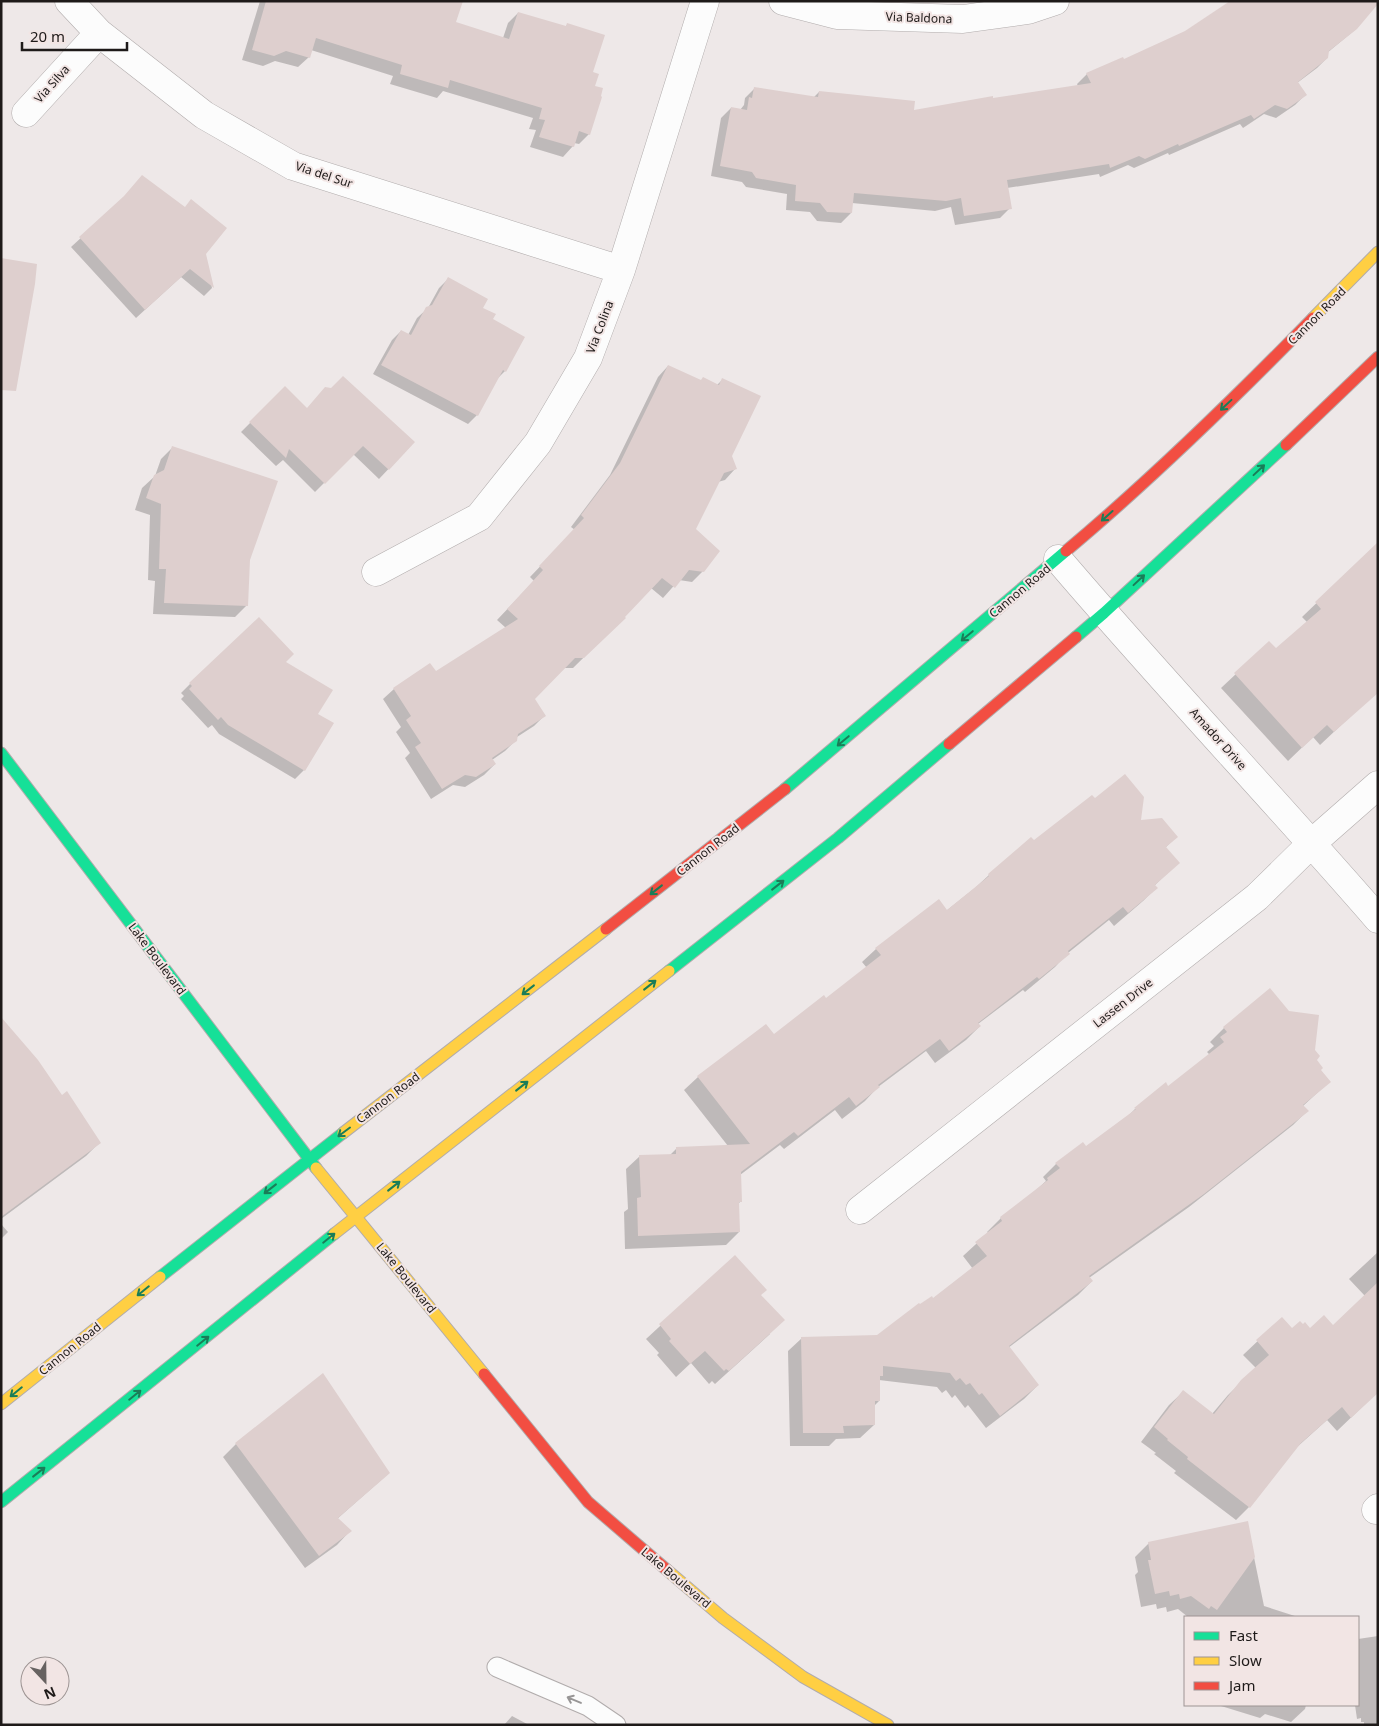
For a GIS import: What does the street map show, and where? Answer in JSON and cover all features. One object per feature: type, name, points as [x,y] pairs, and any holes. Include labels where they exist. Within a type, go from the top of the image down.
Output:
[{"type":"main road","name":"Cannon Road","points":[[1,1404],[308,1159],[395,1094],[793,784],[1111,513],[1242,390],[1378,252]]},
{"type":"main road","points":[[1,1502],[356,1216],[838,838],[1104,613],[1295,437],[1378,357]]},
{"type":"main road","name":"Lake Boulevard","points":[[1,753],[308,1159],[588,1502],[723,1618],[803,1676],[888,1725]]},
{"type":"street","name":"Via del Sur","points":[[69,1],[99,33],[204,115],[293,166],[621,270]]},
{"type":"street","name":"Via Colina","points":[[376,572],[479,517],[538,443],[588,358],[621,270],[705,1]]},
{"type":"street","name":"Via Baldona","points":[[783,1],[837,15],[963,19],[1028,10],[1055,1]]},
{"type":"street","name":"Via Silva","points":[[26,113],[99,33]]},
{"type":"street","name":"Amador Drive","points":[[1058,559],[1378,919]]},
{"type":"street","name":"Lassen Drive","points":[[860,1210],[1257,897],[1312,843],[1378,785]]},
{"type":"lane","points":[[497,1667],[588,1706],[616,1725]]},
{"type":"building","points":[[266,1],[463,1],[456,22],[509,39],[518,12],[566,26],[567,23],[605,35],[593,72],[599,74],[595,86],[603,88],[590,135],[579,131],[574,147],[539,137],[545,120],[539,119],[542,108],[450,80],[448,88],[400,74],[402,65],[316,38],[310,58],[286,51],[274,56],[252,50]]},
{"type":"building","points":[[1230,1],[1378,1],[1378,4],[1357,29],[1329,51],[1328,58],[1298,82],[1307,95],[1287,109],[1275,105],[1254,119],[1251,115],[1145,159],[1139,156],[1110,168],[1109,164],[1007,180],[1012,209],[964,216],[961,198],[946,201],[854,193],[852,213],[827,212],[820,203],[795,201],[796,185],[756,178],[752,172],[720,166],[731,107],[747,110],[749,97],[752,98],[754,87],[818,97],[819,91],[915,101],[914,110],[993,96],[993,98],[1091,83],[1086,73],[1123,57],[1124,59],[1185,31]]},
{"type":"building","points":[[142,175],[185,207],[191,199],[227,228],[206,254],[214,288],[190,269],[145,310],[79,237],[124,196]]},
{"type":"building","points":[[1,258],[37,264],[16,391],[1,390]]},
{"type":"building","points":[[448,277],[488,299],[483,308],[496,314],[493,319],[525,337],[506,372],[503,370],[478,416],[381,365],[401,330],[411,335],[426,307],[432,305]]},
{"type":"building","points":[[668,365],[701,380],[703,377],[719,385],[722,378],[761,396],[732,456],[737,469],[724,473],[696,529],[720,551],[704,572],[689,570],[675,588],[662,578],[626,618],[584,658],[575,658],[535,699],[546,716],[518,734],[517,741],[492,758],[496,764],[476,777],[465,775],[442,789],[415,747],[421,743],[406,720],[411,716],[393,688],[430,663],[436,671],[518,619],[507,609],[543,570],[539,566],[584,518],[581,515],[620,463]]},
{"type":"building","points":[[343,376],[415,442],[389,470],[363,446],[325,484],[289,449],[286,458],[249,422],[285,386],[307,408],[325,387],[331,388]]},
{"type":"building","points":[[172,446],[278,481],[250,560],[248,606],[164,603],[166,569],[159,569],[161,504],[146,498],[154,475],[164,470]]},
{"type":"building","points":[[1378,542],[1378,693],[1334,732],[1327,725],[1302,748],[1234,673],[1269,641],[1276,648],[1321,609],[1315,602]]},
{"type":"building","points":[[259,617],[294,654],[286,662],[333,690],[318,714],[334,723],[305,771],[228,725],[221,717],[218,720],[189,689],[192,686],[189,683]]},
{"type":"building","points":[[1125,774],[1144,797],[1141,820],[1162,818],[1178,837],[1166,847],[1180,863],[1155,885],[1158,888],[1128,913],[1123,907],[1068,951],[1070,954],[1039,979],[1037,977],[978,1023],[981,1026],[949,1051],[940,1039],[878,1085],[880,1087],[856,1106],[849,1097],[798,1136],[794,1132],[741,1172],[740,1232],[638,1236],[637,1198],[641,1197],[639,1155],[676,1154],[676,1147],[750,1144],[697,1076],[766,1024],[774,1034],[824,995],[826,998],[881,955],[875,948],[939,899],[947,910],[989,876],[988,874],[1031,837],[1034,840],[1092,795],[1095,798]]},
{"type":"building","points":[[1270,988],[1289,1011],[1319,1015],[1315,1050],[1320,1056],[1317,1060],[1323,1068],[1321,1070],[1331,1082],[1303,1105],[1309,1111],[1204,1194],[1089,1276],[1093,1281],[1009,1346],[1039,1385],[1000,1416],[982,1393],[979,1395],[970,1383],[966,1385],[960,1378],[956,1381],[950,1373],[883,1366],[883,1376],[880,1376],[880,1401],[875,1401],[875,1425],[843,1426],[844,1433],[803,1433],[801,1337],[877,1335],[919,1303],[932,1296],[933,1298],[987,1256],[975,1242],[1002,1221],[1000,1217],[1048,1180],[1047,1178],[1060,1168],[1055,1163],[1083,1142],[1086,1146],[1136,1109],[1134,1108],[1166,1082],[1168,1086],[1224,1042],[1220,1037],[1227,1032],[1223,1027]]},
{"type":"building","points":[[1,1017],[38,1060],[62,1095],[67,1091],[101,1143],[1,1217]]},
{"type":"building","points":[[735,1255],[767,1290],[761,1295],[785,1320],[729,1371],[726,1369],[724,1371],[705,1351],[690,1364],[669,1341],[671,1339],[659,1324]]},
{"type":"building","points":[[1378,1282],[1378,1393],[1351,1418],[1342,1407],[1301,1443],[1250,1508],[1187,1459],[1188,1457],[1154,1427],[1183,1390],[1214,1414],[1241,1380],[1269,1355],[1256,1340],[1282,1317],[1292,1328],[1300,1321],[1303,1324],[1305,1322],[1310,1328],[1324,1315],[1333,1325]]},
{"type":"building","points":[[323,1373],[390,1473],[338,1518],[352,1531],[319,1556],[235,1443]]},
{"type":"building","points":[[1248,1521],[1255,1557],[1217,1610],[1211,1606],[1209,1609],[1191,1596],[1180,1599],[1179,1594],[1170,1596],[1169,1591],[1155,1594],[1148,1560],[1151,1560],[1148,1542]]},
{"type":"traffic: fast","points":[[1076,637],[1286,445]]},
{"type":"traffic: fast","points":[[785,789],[1066,551]]},
{"type":"traffic: fast","points":[[669,971],[838,838],[949,744]]},
{"type":"traffic: fast","points":[[1,753],[316,1168]]},
{"type":"traffic: fast","points":[[160,1277],[343,1133]]},
{"type":"traffic: fast","points":[[1,1502],[334,1234]]},
{"type":"traffic: slow","points":[[1313,318],[1378,252]]},
{"type":"traffic: slow","points":[[343,1133],[606,929]]},
{"type":"traffic: slow","points":[[334,1234],[669,971]]},
{"type":"traffic: slow","points":[[316,1168],[484,1374]]},
{"type":"traffic: slow","points":[[1,1404],[160,1277]]},
{"type":"traffic: slow","points":[[667,1570],[723,1618],[803,1677],[888,1725]]},
{"type":"traffic: jam","points":[[1066,551],[1192,437],[1313,318]]},
{"type":"traffic: jam","points":[[1286,445],[1378,357]]},
{"type":"traffic: jam","points":[[949,744],[1076,637]]},
{"type":"traffic: jam","points":[[606,929],[785,789]]},
{"type":"traffic: jam","points":[[484,1374],[588,1502],[667,1570]]}]
